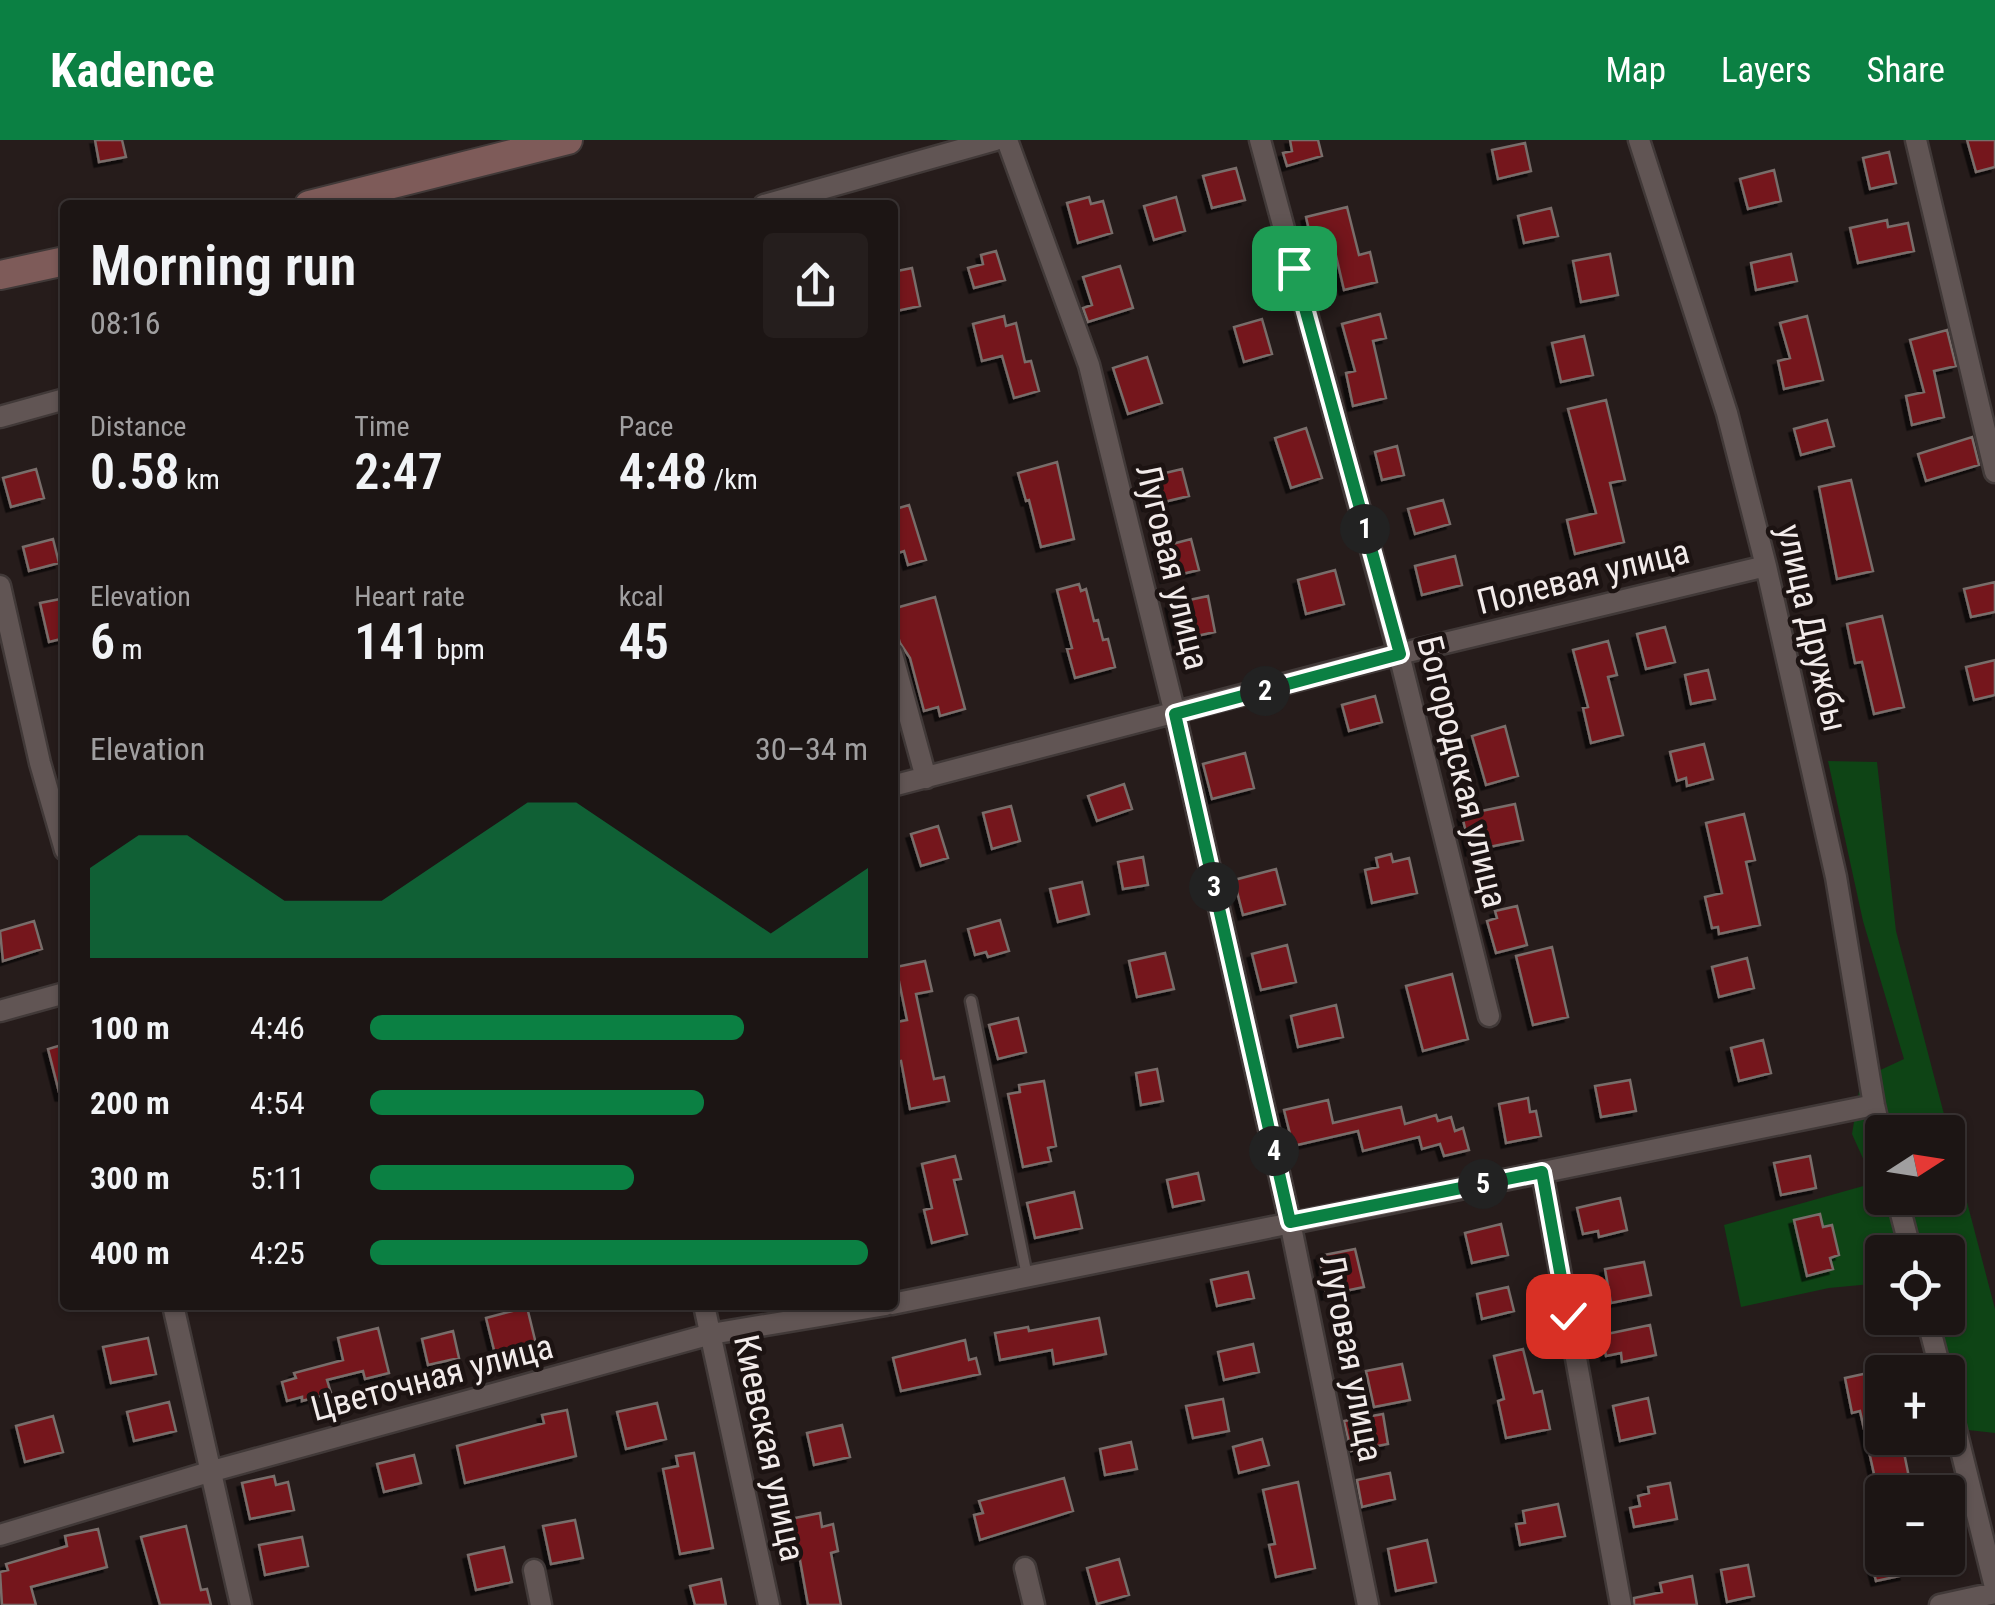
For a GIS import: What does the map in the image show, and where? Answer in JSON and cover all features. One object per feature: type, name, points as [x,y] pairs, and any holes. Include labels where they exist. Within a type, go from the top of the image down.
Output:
[{"type":"main road","points":[[338,200],[568,140]]},
{"type":"main road","points":[[0,275],[60,261]]},
{"type":"street","points":[[782,200],[994,140]]},
{"type":"street","name":"Луговая улица","points":[[1006,140],[1089,366],[1175,714],[1290,1222],[1368,1605]]},
{"type":"street","name":"Богородская улица","points":[[1260,140],[1400,654],[1489,1016]]},
{"type":"street","name":"улица Дружбы","points":[[1639,140],[1727,413],[1766,566],[1836,877],[1876,1115]]},
{"type":"street","points":[[1916,140],[1987,401],[1995,472]]},
{"type":"street","points":[[0,417],[60,400]]},
{"type":"street","name":"Полевая улица","points":[[898,785],[1400,654],[1766,566]]},
{"type":"street","points":[[0,586],[60,833]]},
{"type":"street","points":[[898,676],[926,778]]},
{"type":"street","points":[[0,1011],[60,994]]},
{"type":"street","name":"Цветочная улица","points":[[898,1302],[1874,1105]]},
{"type":"street","points":[[1542,1172],[1621,1605]]},
{"type":"street","points":[[174,1310],[241,1605]]},
{"type":"street","name":"Киевская улица","points":[[705,1310],[769,1605]]},
{"type":"street","name":"Цветочная улица","points":[[0,1535],[209,1472],[711,1334],[853,1310]]},
{"type":"street","points":[[1940,1605],[1995,1590],[1962,1455]]},
{"type":"street","points":[[1025,1568],[1034,1605]]},
{"type":"street","points":[[534,1570],[541,1605]]},
{"type":"lane","points":[[971,1001],[1026,1276]]},
{"type":"green space","points":[[1828,761],[1877,762],[1896,931],[1944,1115],[1865,1115],[1865,1163],[1852,1134],[1861,1079],[1904,1059],[1863,921]]},
{"type":"green space","points":[[1865,1186],[1865,1215],[1965,1215],[1965,1194],[1995,1309],[1995,1433],[1965,1430],[1965,1355],[1939,1355],[1927,1335],[1965,1335],[1965,1235],[1865,1235],[1865,1285],[1829,1288],[1741,1307],[1724,1225]]},
{"type":"building","points":[[95,140],[122,140],[126,157],[99,162]]},
{"type":"building","points":[[1290,140],[1318,140],[1322,156],[1287,166],[1283,153],[1292,151]]},
{"type":"building","points":[[1967,140],[1995,140],[1995,167],[1976,172]]},
{"type":"building","points":[[1525,143],[1531,171],[1498,179],[1492,150]]},
{"type":"building","points":[[1889,152],[1896,183],[1870,189],[1863,158]]},
{"type":"building","points":[[1236,168],[1245,200],[1212,208],[1203,176]]},
{"type":"building","points":[[1774,170],[1781,201],[1748,209],[1740,179]]},
{"type":"building","points":[[1089,197],[1091,204],[1103,201],[1112,233],[1078,243],[1067,203]]},
{"type":"building","points":[[1176,197],[1185,231],[1154,240],[1144,206]]},
{"type":"building","points":[[1347,207],[1359,255],[1370,252],[1377,282],[1344,290],[1333,243],[1313,248],[1306,217]]},
{"type":"building","points":[[1551,208],[1558,236],[1524,243],[1518,216]]},
{"type":"building","points":[[1887,220],[1888,227],[1908,223],[1914,251],[1858,263],[1850,228]]},
{"type":"building","points":[[996,251],[1005,280],[974,288],[968,268],[983,264],[981,255]]},
{"type":"building","points":[[1610,254],[1618,295],[1581,302],[1573,261]]},
{"type":"building","points":[[1791,254],[1797,281],[1756,290],[1751,263]]},
{"type":"building","points":[[1120,266],[1133,308],[1088,322],[1083,308],[1092,305],[1083,277]]},
{"type":"building","points":[[912,268],[920,306],[898,311],[898,271]]},
{"type":"building","points":[[1380,314],[1386,338],[1373,341],[1386,398],[1353,406],[1346,373],[1355,371],[1342,324]]},
{"type":"building","points":[[1004,316],[1006,326],[1016,323],[1025,362],[1031,361],[1039,391],[1014,398],[1002,356],[982,361],[973,324]]},
{"type":"building","points":[[1807,316],[1823,380],[1784,389],[1778,361],[1790,358],[1780,323]]},
{"type":"building","points":[[1262,319],[1272,354],[1244,362],[1234,327]]},
{"type":"building","points":[[1947,330],[1956,366],[1934,371],[1944,417],[1912,425],[1906,396],[1924,392],[1910,340]]},
{"type":"building","points":[[1584,336],[1593,375],[1561,382],[1552,343]]},
{"type":"building","points":[[1147,357],[1162,403],[1128,414],[1113,368]]},
{"type":"building","points":[[1606,400],[1625,480],[1610,483],[1624,542],[1575,554],[1567,520],[1596,513],[1568,409]]},
{"type":"building","points":[[1827,420],[1834,446],[1801,455],[1794,429]]},
{"type":"building","points":[[1306,428],[1322,478],[1291,488],[1275,438]]},
{"type":"building","points":[[1972,437],[1979,465],[1926,481],[1918,454]]},
{"type":"building","points":[[1397,446],[1404,475],[1382,480],[1375,452]]},
{"type":"building","points":[[1057,462],[1074,539],[1041,547],[1018,473]]},
{"type":"building","points":[[36,469],[44,498],[11,507],[3,478]]},
{"type":"building","points":[[1182,469],[1189,496],[1147,506],[1140,479]]},
{"type":"building","points":[[1851,480],[1873,571],[1837,579],[1819,487]]},
{"type":"building","points":[[1443,500],[1450,524],[1415,534],[1408,509]]},
{"type":"building","points":[[909,505],[926,560],[908,565],[904,551],[898,553],[898,508]]},
{"type":"building","points":[[53,539],[59,563],[29,571],[23,547]]},
{"type":"building","points":[[1191,539],[1199,570],[1165,578],[1157,548]]},
{"type":"building","points":[[1455,556],[1462,585],[1422,595],[1415,566]]},
{"type":"building","points":[[1335,570],[1344,604],[1306,614],[1298,580]]},
{"type":"building","points":[[1995,582],[1995,612],[1971,617],[1964,589]]},
{"type":"building","points":[[1079,584],[1081,591],[1086,589],[1103,640],[1108,639],[1115,667],[1075,678],[1067,649],[1072,648],[1057,590]]},
{"type":"building","points":[[1208,596],[1215,632],[1178,640],[1170,604]]},
{"type":"building","points":[[935,597],[965,709],[940,716],[938,707],[924,711],[910,658],[898,636],[898,607]]},
{"type":"building","points":[[60,599],[60,639],[49,642],[40,603]]},
{"type":"building","points":[[1882,616],[1904,707],[1874,714],[1862,662],[1855,663],[1847,624]]},
{"type":"building","points":[[1665,627],[1675,662],[1646,669],[1637,634]]},
{"type":"building","points":[[1608,641],[1617,675],[1608,677],[1623,735],[1591,743],[1583,708],[1588,707],[1573,650]]},
{"type":"building","points":[[1995,660],[1995,695],[1974,700],[1966,667]]},
{"type":"building","points":[[1708,670],[1715,699],[1691,704],[1685,675]]},
{"type":"building","points":[[1375,696],[1382,722],[1349,731],[1342,705]]},
{"type":"building","points":[[1505,726],[1518,776],[1486,785],[1472,736]]},
{"type":"building","points":[[1704,744],[1713,779],[1687,786],[1686,778],[1677,781],[1670,752]]},
{"type":"building","points":[[1245,753],[1254,788],[1212,799],[1203,764]]},
{"type":"building","points":[[1124,784],[1132,809],[1097,821],[1088,796]]},
{"type":"building","points":[[1515,804],[1523,840],[1470,851],[1462,815]]},
{"type":"building","points":[[1011,806],[1020,841],[992,849],[983,813]]},
{"type":"building","points":[[1744,814],[1755,860],[1746,862],[1760,925],[1719,934],[1718,927],[1712,928],[1705,897],[1722,893],[1706,823]]},
{"type":"building","points":[[938,826],[948,858],[921,866],[911,834]]},
{"type":"building","points":[[1391,854],[1393,862],[1409,858],[1417,893],[1372,903],[1365,870],[1378,867],[1376,858]]},
{"type":"building","points":[[1143,857],[1148,885],[1123,889],[1118,862]]},
{"type":"building","points":[[1276,869],[1285,904],[1243,915],[1234,880]]},
{"type":"building","points":[[1082,882],[1089,914],[1058,922],[1050,889]]},
{"type":"building","points":[[1517,906],[1527,945],[1496,953],[1487,921],[1497,918],[1495,911]]},
{"type":"building","points":[[1000,920],[1009,951],[988,957],[986,952],[975,955],[968,929]]},
{"type":"building","points":[[34,921],[42,949],[3,961],[0,931]]},
{"type":"building","points":[[1287,945],[1296,982],[1261,990],[1252,954]]},
{"type":"building","points":[[1552,947],[1568,1017],[1533,1025],[1516,956]]},
{"type":"building","points":[[1165,953],[1174,989],[1137,997],[1129,961]]},
{"type":"building","points":[[1747,958],[1754,988],[1719,997],[1712,967]]},
{"type":"building","points":[[925,961],[932,991],[916,994],[934,1079],[944,1077],[949,1101],[910,1109],[901,1061],[898,1062],[898,1022],[907,1020],[898,967]]},
{"type":"building","points":[[1452,974],[1468,1039],[1423,1051],[1406,986]]},
{"type":"building","points":[[1336,1005],[1343,1037],[1298,1047],[1291,1016]]},
{"type":"building","points":[[1018,1018],[1026,1052],[998,1059],[989,1025]]},
{"type":"building","points":[[1763,1040],[1771,1073],[1739,1081],[1731,1048]]},
{"type":"building","points":[[60,1045],[60,1096],[48,1049]]},
{"type":"building","points":[[1157,1069],[1163,1101],[1141,1105],[1136,1073]]},
{"type":"building","points":[[1630,1080],[1636,1111],[1601,1117],[1595,1086]]},
{"type":"building","points":[[1044,1081],[1056,1146],[1048,1148],[1051,1161],[1023,1167],[1008,1094],[1020,1092],[1019,1085]]},
{"type":"building","points":[[1528,1098],[1530,1112],[1536,1111],[1541,1136],[1506,1143],[1499,1104]]},
{"type":"building","points":[[1328,1100],[1333,1123],[1401,1107],[1405,1124],[1436,1115],[1438,1121],[1451,1117],[1455,1131],[1463,1128],[1469,1150],[1444,1156],[1440,1144],[1422,1149],[1419,1137],[1363,1151],[1358,1131],[1293,1146],[1284,1110]]},
{"type":"building","points":[[955,1156],[961,1179],[954,1180],[967,1234],[932,1243],[924,1210],[932,1208],[922,1164]]},
{"type":"building","points":[[1810,1156],[1816,1188],[1781,1195],[1774,1163]]},
{"type":"building","points":[[1198,1173],[1204,1200],[1173,1207],[1167,1180]]},
{"type":"building","points":[[1074,1192],[1082,1228],[1035,1238],[1027,1203]]},
{"type":"building","points":[[1620,1198],[1627,1230],[1599,1237],[1598,1231],[1583,1234],[1577,1208]]},
{"type":"building","points":[[1820,1214],[1823,1227],[1832,1225],[1839,1255],[1830,1258],[1833,1269],[1807,1276],[1794,1220]]},
{"type":"building","points":[[1501,1224],[1508,1255],[1472,1263],[1465,1233]]},
{"type":"building","points":[[1355,1249],[1364,1287],[1326,1295],[1319,1256]]},
{"type":"building","points":[[1644,1262],[1651,1295],[1611,1303],[1605,1269]]},
{"type":"building","points":[[1248,1272],[1254,1298],[1217,1306],[1211,1280]]},
{"type":"building","points":[[1508,1287],[1514,1311],[1482,1319],[1477,1294]]},
{"type":"building","points":[[528,1310],[536,1344],[495,1354],[486,1318]]},
{"type":"building","points":[[1099,1318],[1106,1354],[1054,1364],[1052,1350],[1000,1360],[995,1333]]},
{"type":"building","points":[[1650,1325],[1656,1355],[1622,1362],[1621,1353],[1606,1356],[1602,1335]]},
{"type":"building","points":[[378,1328],[389,1373],[365,1379],[363,1371],[327,1380],[331,1393],[287,1401],[282,1382],[296,1378],[294,1373],[343,1360],[338,1338]]},
{"type":"building","points":[[453,1331],[459,1358],[428,1365],[422,1339]]},
{"type":"building","points":[[148,1338],[156,1374],[111,1383],[103,1347]]},
{"type":"building","points":[[965,1340],[969,1360],[976,1358],[980,1374],[901,1391],[893,1358]]},
{"type":"building","points":[[1253,1344],[1259,1372],[1224,1380],[1218,1352]]},
{"type":"building","points":[[1523,1349],[1534,1393],[1542,1391],[1550,1429],[1506,1438],[1498,1401],[1504,1399],[1494,1356]]},
{"type":"building","points":[[1402,1364],[1410,1400],[1374,1407],[1366,1371]]},
{"type":"building","points":[[1865,1374],[1865,1434],[1860,1411],[1852,1413],[1845,1378]]},
{"type":"building","points":[[1648,1398],[1655,1433],[1620,1441],[1613,1406]]},
{"type":"building","points":[[1223,1399],[1229,1431],[1193,1438],[1186,1406]]},
{"type":"building","points":[[169,1402],[176,1431],[134,1441],[127,1412]]},
{"type":"building","points":[[657,1403],[666,1439],[626,1449],[617,1412]]},
{"type":"building","points":[[567,1410],[576,1456],[465,1483],[457,1446],[544,1423],[542,1415]]},
{"type":"building","points":[[1383,1414],[1388,1444],[1351,1451],[1344,1421]]},
{"type":"building","points":[[53,1416],[63,1452],[25,1462],[16,1426]]},
{"type":"building","points":[[842,1425],[850,1457],[814,1465],[807,1433]]},
{"type":"building","points":[[1262,1439],[1269,1465],[1239,1473],[1233,1447]]},
{"type":"building","points":[[1131,1442],[1137,1469],[1105,1475],[1100,1449]]},
{"type":"building","points":[[694,1453],[713,1548],[680,1554],[663,1469],[678,1466],[676,1456]]},
{"type":"building","points":[[414,1455],[421,1483],[384,1492],[377,1464]]},
{"type":"building","points":[[1870,1455],[1904,1455],[1909,1475],[1874,1475]]},
{"type":"building","points":[[1390,1473],[1395,1499],[1362,1507],[1357,1480]]},
{"type":"building","points":[[274,1476],[276,1485],[288,1482],[294,1510],[250,1519],[242,1483]]},
{"type":"building","points":[[1064,1478],[1073,1511],[980,1540],[974,1515],[983,1513],[979,1501]]},
{"type":"building","points":[[1298,1482],[1315,1568],[1276,1577],[1269,1545],[1275,1544],[1263,1490]]},
{"type":"building","points":[[1670,1483],[1677,1519],[1634,1527],[1630,1508],[1640,1506],[1638,1496],[1649,1493],[1648,1487]]},
{"type":"building","points":[[1558,1504],[1565,1536],[1520,1545],[1516,1524],[1525,1523],[1523,1511]]},
{"type":"building","points":[[820,1513],[822,1527],[833,1524],[838,1551],[831,1553],[841,1605],[808,1605],[798,1549],[792,1550],[785,1520]]},
{"type":"building","points":[[575,1520],[583,1558],[551,1564],[543,1526]]},
{"type":"building","points":[[186,1526],[201,1590],[207,1589],[211,1605],[160,1605],[141,1537]]},
{"type":"building","points":[[98,1529],[107,1567],[31,1587],[36,1605],[2,1605],[0,1572],[8,1570],[6,1564],[67,1546],[65,1536]]},
{"type":"building","points":[[302,1537],[308,1566],[265,1575],[259,1545]]},
{"type":"building","points":[[1427,1540],[1436,1582],[1396,1591],[1388,1549]]},
{"type":"building","points":[[504,1547],[512,1582],[476,1590],[468,1555]]},
{"type":"building","points":[[1119,1559],[1129,1595],[1097,1604],[1087,1568]]},
{"type":"building","points":[[1748,1565],[1754,1596],[1727,1602],[1721,1570]]},
{"type":"building","points":[[1874,1575],[1904,1575],[1876,1581]]},
{"type":"building","points":[[1692,1576],[1697,1605],[1634,1605],[1634,1598],[1662,1592],[1660,1583]]},
{"type":"building","points":[[721,1579],[726,1605],[695,1605],[690,1586]]},
{"type":"route","points":[[1294,268],[1400,654],[1175,714],[1290,1222],[1542,1172],[1568,1316]]}]
